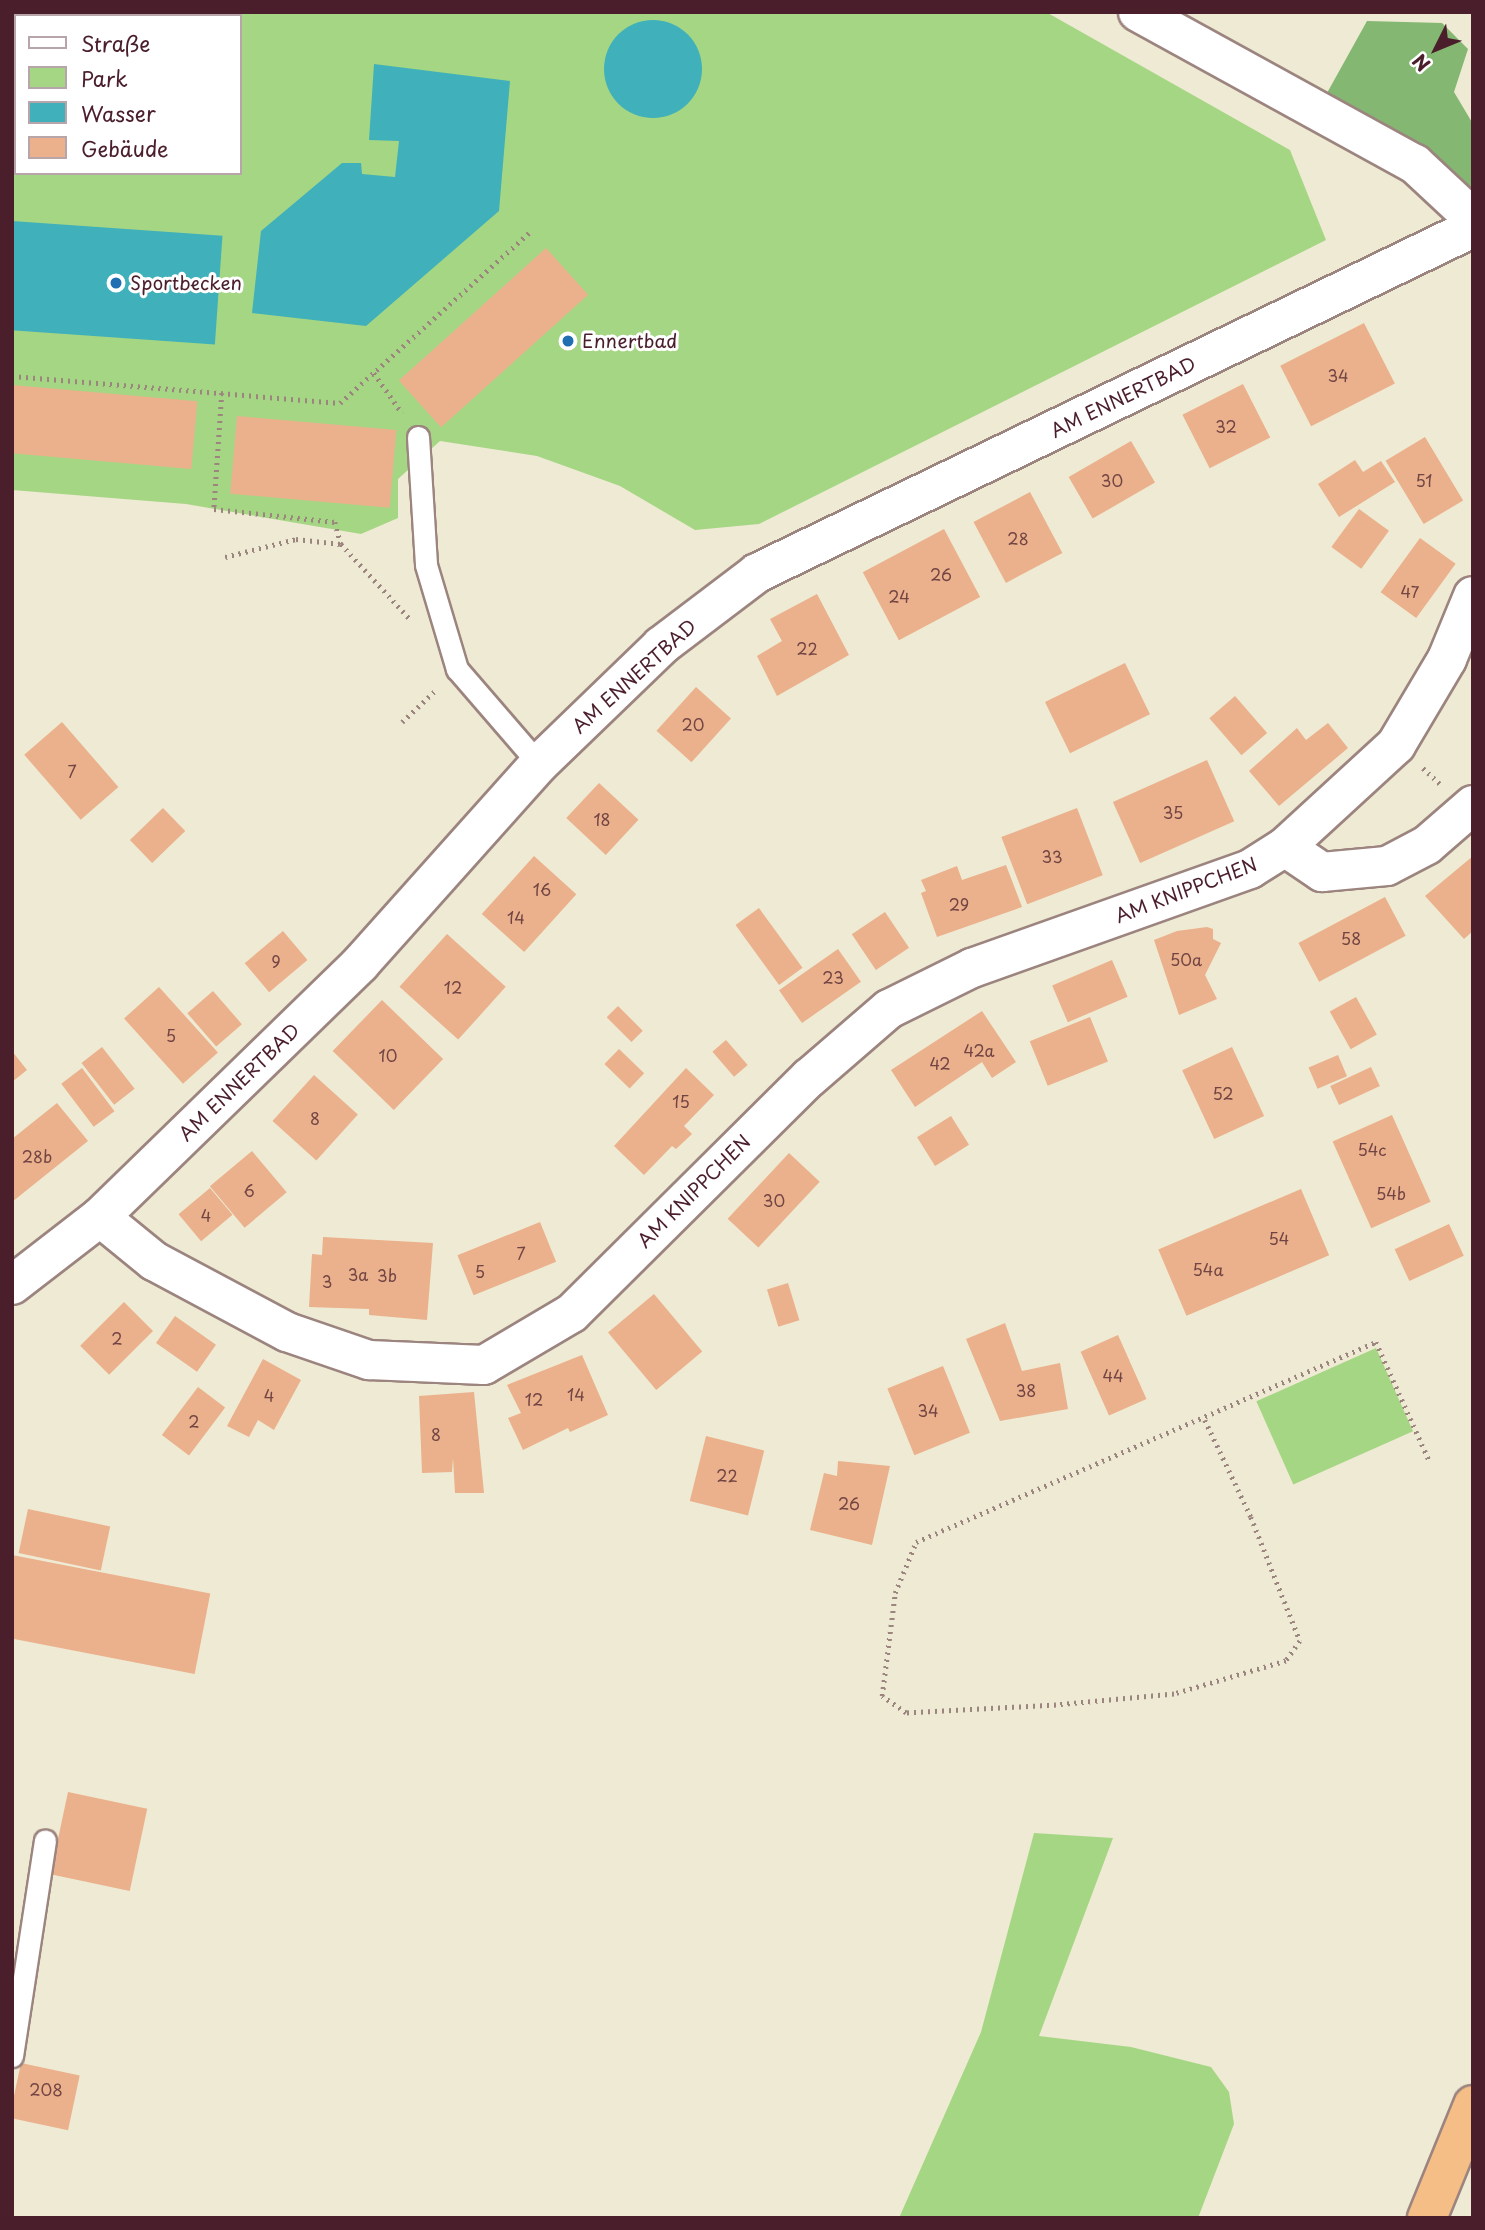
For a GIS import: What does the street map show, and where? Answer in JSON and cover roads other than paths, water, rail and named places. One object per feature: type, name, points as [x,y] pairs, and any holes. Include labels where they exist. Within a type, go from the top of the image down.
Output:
[{"type":"highway","points":[[1427,2218],[1473,2105]]},
{"type":"street","points":[[1138,12],[1415,164],[1473,218]]},
{"type":"street","name":"AM ENNERTBAD","points":[[12,1285],[100,1217],[360,964],[539,764],[661,646],[757,573],[1473,228]]},
{"type":"street","name":"AM KNIPPCHEN","points":[[100,1217],[154,1261],[287,1332],[369,1360],[484,1365],[572,1313],[809,1078],[889,1009],[972,968],[1250,869],[1285,847],[1396,745],[1447,659],[1473,596]]},
{"type":"street","points":[[1285,847],[1322,872],[1387,866],[1427,845],[1471,808]]},
{"type":"lane","points":[[418,437],[423,457],[426,565],[457,669],[539,764]]},
{"type":"lane","points":[[12,2056],[45,1841]]},
{"type":"water","points":[[643,20],[663,20],[688,34],[699,50],[702,69],[699,88],[688,104],[663,118],[643,118],[626,110],[612,96],[604,79],[604,59],[612,42],[626,28]]},
{"type":"water","points":[[374,64],[510,81],[499,211],[366,326],[252,313],[261,231],[342,163],[361,163],[362,174],[395,177],[399,141],[369,140]]},
{"type":"water","name":"Sportbecken","points":[[12,221],[222,236],[215,344],[12,330]]},
{"type":"place","name":"Sportbecken","points":[[116,283]]},
{"type":"place","name":"Ennertbad","points":[[568,341]]}]
